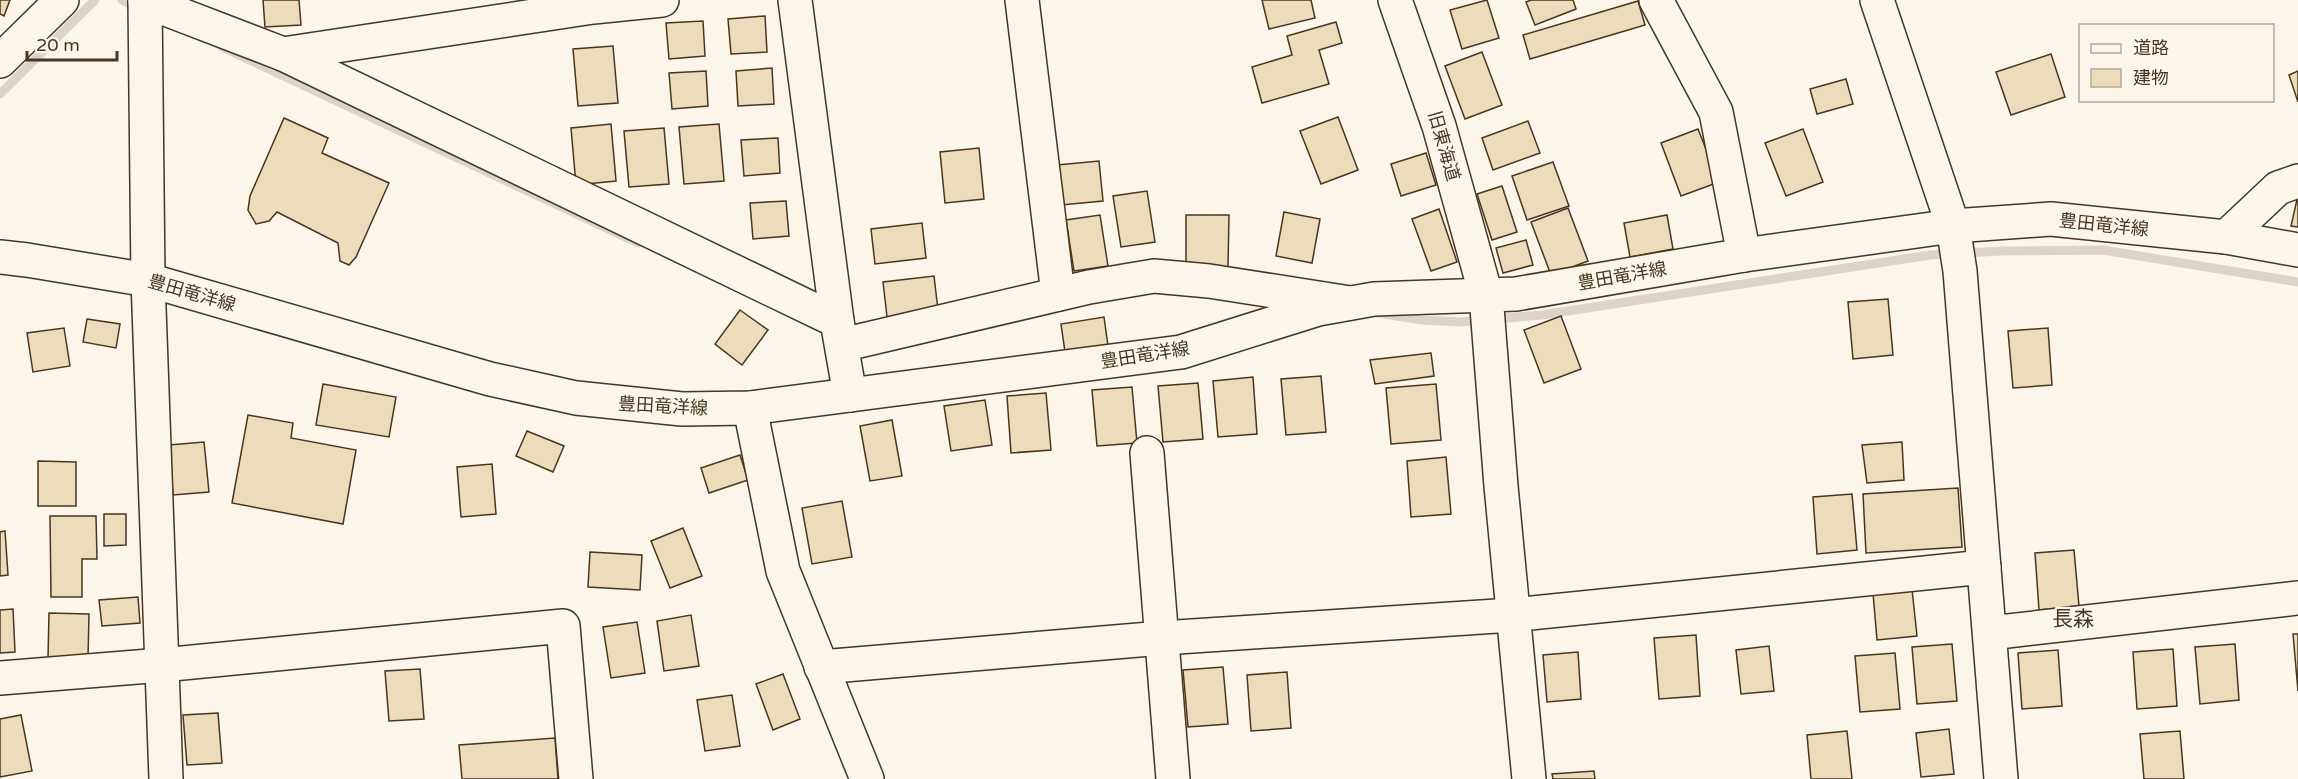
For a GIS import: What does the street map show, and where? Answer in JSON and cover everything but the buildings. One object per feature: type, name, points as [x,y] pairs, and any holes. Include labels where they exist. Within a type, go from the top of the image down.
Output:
[{"type":"street","points":[[0,61],[62,0]]},
{"type":"street","points":[[166,779],[148,280],[145,0],[283,54],[840,333],[1154,276],[1209,281],[1351,303]]},
{"type":"street","points":[[283,54],[593,7],[662,0]]},
{"type":"street","points":[[795,0],[850,395]]},
{"type":"street","points":[[1022,0],[1058,294]]},
{"type":"street","name":"旧東海道","points":[[1395,0],[1439,126],[1486,295],[1512,615],[1529,779]]},
{"type":"street","points":[[1656,0],[1716,112],[1744,255]]},
{"type":"street","points":[[1877,0],[1953,226],[1960,271],[2001,779]]},
{"type":"street","points":[[2226,237],[2278,188],[2298,181]]},
{"type":"street","name":"豊田竜洋線","points":[[0,257],[148,280],[490,379],[576,398],[682,409],[750,408],[1181,352],[1318,309],[1374,299],[1516,294],[1744,255],[1953,226],[2050,219],[2226,237],[2298,250]]},
{"type":"street","points":[[750,408],[783,571],[867,779]]},
{"type":"street","points":[[1147,453],[1173,779]]},
{"type":"street","points":[[821,667],[1161,638],[1512,615],[1984,567]]},
{"type":"street","points":[[1990,633],[2298,598]]},
{"type":"street","points":[[0,678],[162,665],[563,626],[576,779]]},
{"type":"waterway","points":[[0,94],[95,0]]},
{"type":"waterway","points":[[122,0],[139,8]]},
{"type":"waterway","points":[[222,47],[638,243]]},
{"type":"waterway","points":[[1378,313],[1422,320],[1460,322],[1542,315],[1930,255],[2001,251],[2103,250],[2298,282]]},
{"type":"district","name":"長森","points":[[2073,619]]}]
